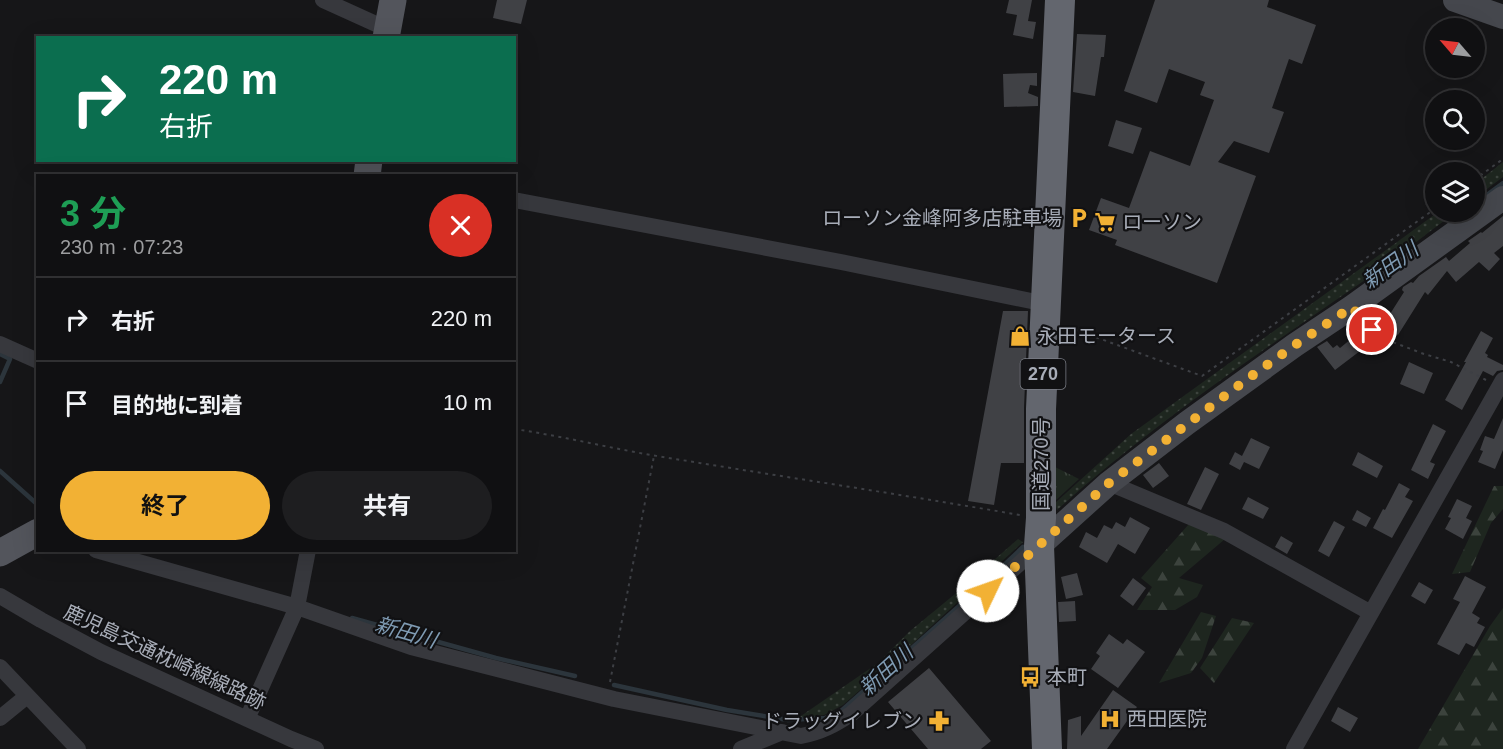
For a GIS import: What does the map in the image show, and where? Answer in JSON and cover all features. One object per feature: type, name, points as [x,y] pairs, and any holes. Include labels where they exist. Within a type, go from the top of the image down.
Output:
[{"type":"highway","name":"国道270号","points":[[1047,749],[1040,532],[1041,409],[1060,0]]},
{"type":"main road","points":[[386,33],[393,0]]},
{"type":"main road","points":[[0,553],[36,533]]},
{"type":"street","points":[[323,0],[386,33]]},
{"type":"street","points":[[1455,0],[1503,17]]},
{"type":"street","points":[[103,552],[297,607],[411,647],[607,697],[782,732],[800,742],[851,714],[1040,532],[1246,380],[1503,198]]},
{"type":"street","points":[[516,200],[841,262],[1045,312]]},
{"type":"street","points":[[0,344],[36,360]]},
{"type":"street","points":[[1294,749],[1501,383]]},
{"type":"street","points":[[1109,483],[1224,531],[1371,613]]},
{"type":"street","points":[[247,719],[297,607],[308,552]]},
{"type":"street","name":"鹿児島交通枕崎線線路跡","points":[[0,596],[101,652],[316,749]]},
{"type":"street","points":[[0,667],[78,749]]},
{"type":"street","points":[[0,718],[27,696]]},
{"type":"street","points":[[741,749],[782,732]]},
{"type":"path","points":[[1485,172],[1503,159]]},
{"type":"path","points":[[1045,312],[1202,376],[1425,216]]},
{"type":"path","points":[[1352,307],[1363,322],[1382,338],[1451,362],[1501,383]]},
{"type":"path","points":[[516,429],[654,456],[926,498],[1040,532]]},
{"type":"path","points":[[607,697],[654,456]]},
{"type":"green space","points":[[1503,162],[1503,177],[1485,190],[1485,176]]},
{"type":"green space","points":[[1425,221],[1443,222],[1365,280],[1168,419],[1093,478],[1057,510],[1055,503],[1131,434]]},
{"type":"green space","points":[[1055,467],[1079,479],[1055,501]]},
{"type":"green space","points":[[1494,486],[1503,486],[1503,509],[1491,523],[1470,572],[1452,574]]},
{"type":"green space","points":[[1189,524],[1225,539],[1179,578],[1203,585],[1197,597],[1175,610],[1137,610],[1152,587],[1141,578]]},
{"type":"green space","points":[[1018,539],[1023,542],[843,705],[824,715],[798,718],[878,663],[910,631]]},
{"type":"green space","points":[[1503,608],[1503,749],[1418,749],[1490,626]]},
{"type":"green space","points":[[1201,612],[1216,616],[1202,658],[1191,673],[1159,683]]},
{"type":"green space","points":[[1232,618],[1254,623],[1214,683],[1200,668]]},
{"type":"building","points":[[497,0],[527,0],[521,24],[493,18]]},
{"type":"building","points":[[1009,0],[1032,0],[1028,21],[1036,22],[1033,39],[1013,35],[1017,15],[1006,13]]},
{"type":"building","points":[[1155,0],[1269,0],[1267,7],[1316,25],[1302,64],[1289,59],[1272,108],[1284,112],[1269,153],[1234,141],[1218,162],[1256,176],[1217,283],[1115,245],[1117,240],[1089,230],[1101,198],[1129,208],[1150,151],[1190,166],[1214,100],[1200,95],[1205,82],[1169,69],[1157,103],[1124,91]]},
{"type":"building","points":[[1077,34],[1106,35],[1104,57],[1101,57],[1095,96],[1073,92]]},
{"type":"building","points":[[1037,73],[1037,86],[1030,85],[1028,93],[1038,97],[1038,106],[1004,107],[1003,74]]},
{"type":"building","points":[[1116,120],[1142,128],[1133,154],[1108,146]]},
{"type":"building","points":[[1503,216],[1503,246],[1494,253],[1500,259],[1489,271],[1479,262],[1456,282],[1447,271],[1428,295],[1425,292],[1398,335],[1383,325],[1404,292],[1403,287],[1413,283],[1446,257],[1449,261],[1470,243],[1468,241]]},
{"type":"building","points":[[1003,311],[1028,311],[1024,463],[1001,463],[994,505],[968,501]]},
{"type":"building","points":[[1481,331],[1493,338],[1485,353],[1487,357],[1503,365],[1503,370],[1497,371],[1493,376],[1483,371],[1462,410],[1445,400]]},
{"type":"building","points":[[1351,339],[1360,351],[1335,370],[1317,347],[1327,341],[1333,348],[1337,345],[1340,348]]},
{"type":"building","points":[[1409,362],[1433,373],[1424,394],[1400,384]]},
{"type":"building","points":[[1503,418],[1503,450],[1495,469],[1478,462],[1483,451],[1480,450],[1485,436],[1494,439]]},
{"type":"building","points":[[1433,424],[1446,431],[1430,462],[1435,464],[1428,479],[1411,470]]},
{"type":"building","points":[[1251,438],[1270,447],[1259,469],[1244,462],[1240,470],[1229,464],[1235,452],[1242,456]]},
{"type":"building","points":[[1358,452],[1383,466],[1377,478],[1352,465]]},
{"type":"building","points":[[1159,463],[1169,476],[1153,488],[1143,475]]},
{"type":"building","points":[[1205,467],[1219,474],[1201,510],[1187,504]]},
{"type":"building","points":[[1399,483],[1410,489],[1405,497],[1413,501],[1392,538],[1373,528]]},
{"type":"building","points":[[1248,497],[1269,508],[1263,519],[1242,509]]},
{"type":"building","points":[[1457,499],[1472,506],[1466,518],[1472,521],[1463,539],[1445,529]]},
{"type":"building","points":[[1357,510],[1371,518],[1366,527],[1352,520]]},
{"type":"building","points":[[1130,517],[1150,528],[1135,554],[1118,544],[1107,563],[1079,547],[1086,532],[1097,538],[1104,525],[1112,529],[1116,522],[1125,527]]},
{"type":"building","points":[[1334,521],[1345,527],[1329,557],[1318,551]]},
{"type":"building","points":[[1281,536],[1293,543],[1287,554],[1275,547]]},
{"type":"building","points":[[1077,573],[1083,595],[1066,599],[1061,577]]},
{"type":"building","points":[[1465,576],[1486,587],[1472,613],[1480,618],[1477,623],[1485,627],[1474,647],[1466,643],[1459,655],[1437,644],[1460,602],[1453,599]]},
{"type":"building","points":[[1133,578],[1146,588],[1133,606],[1120,596]]},
{"type":"building","points":[[1419,582],[1433,590],[1425,604],[1411,596]]},
{"type":"building","points":[[1075,601],[1076,621],[1059,622],[1058,602]]},
{"type":"building","points":[[1109,634],[1123,644],[1127,639],[1145,652],[1118,688],[1091,669],[1100,656],[1096,653]]},
{"type":"building","name":"ドラッグイレブン","points":[[929,668],[991,741],[981,749],[928,749],[888,702]]},
{"type":"building","name":"西田医院","points":[[1113,690],[1137,707],[1107,749],[1067,749],[1068,720],[1081,716],[1081,736]]},
{"type":"building","points":[[1338,707],[1358,718],[1350,732],[1331,721]]},
{"type":"waterway","name":"新田川","points":[[1485,196],[1503,183]]},
{"type":"waterway","points":[[0,354],[10,359],[0,382]]},
{"type":"waterway","name":"新田川","points":[[0,471],[36,503]]},
{"type":"waterway","name":"新田川","points":[[614,685],[727,710],[788,720],[825,718],[841,711],[1023,547]]},
{"type":"waterway","name":"新田川","points":[[352,618],[496,658],[575,676]]},
{"type":"place","name":"ローソン金峰阿多店駐車場","points":[[1079,218]]},
{"type":"place","name":"ローソン","points":[[1105,222]]},
{"type":"place","name":"永田モータース","points":[[1020,336]]},
{"type":"place","name":"本町","points":[[1030,677]]},
{"type":"place","name":"西田医院","points":[[1110,719]]},
{"type":"place","name":"ドラッグイレブン","points":[[939,721]]},
{"type":"route","points":[[988,591],[1109,483],[1295,345],[1352,307],[1372,330]]}]
